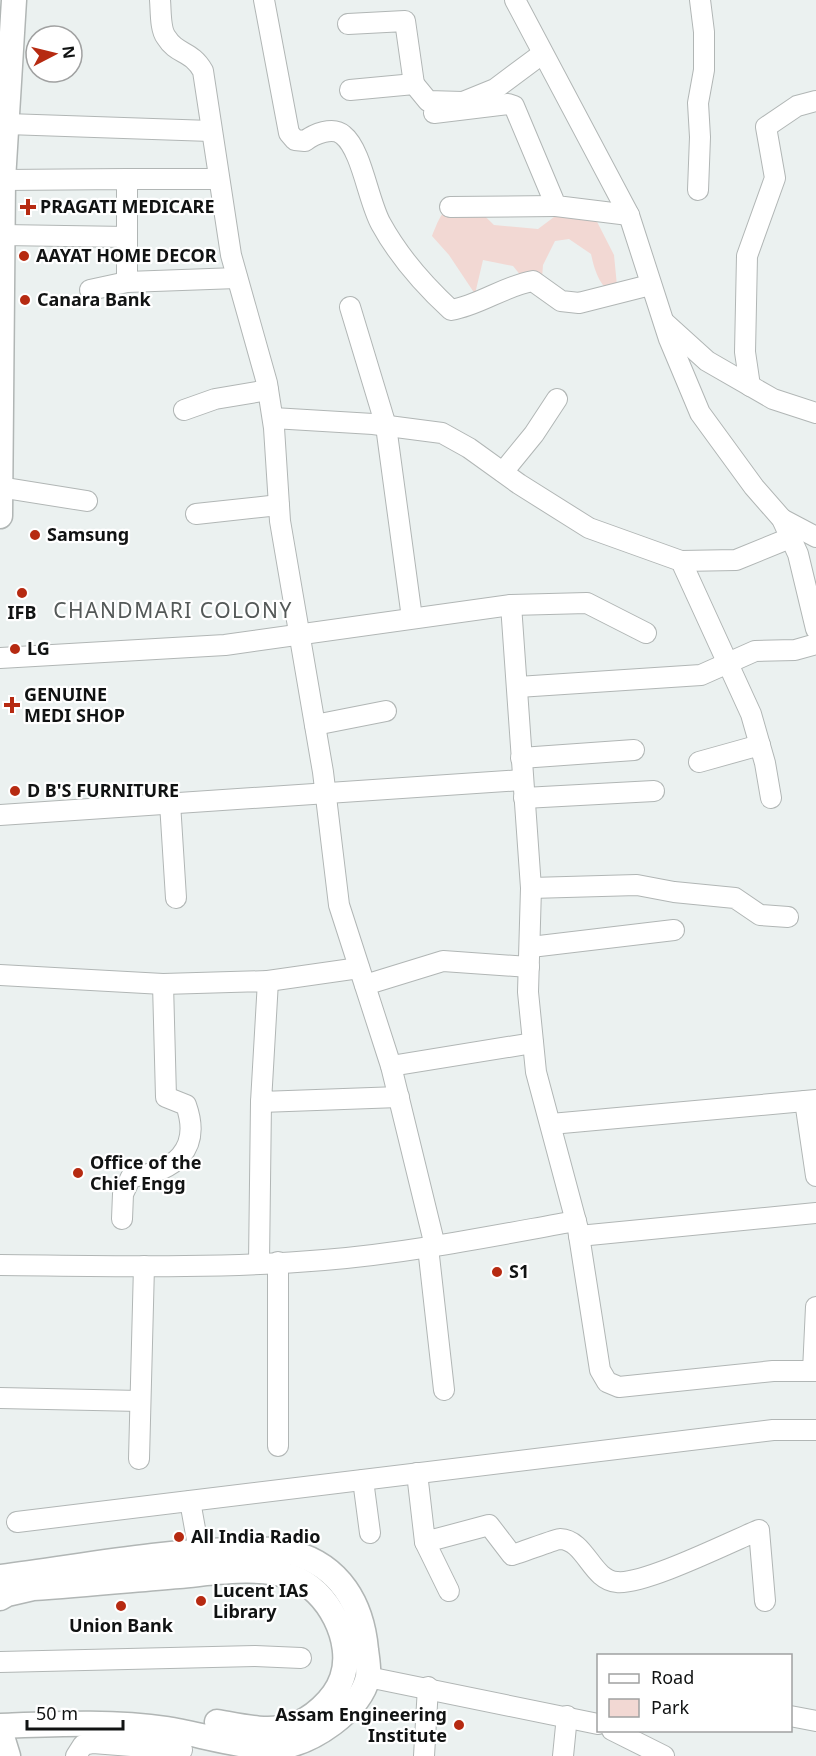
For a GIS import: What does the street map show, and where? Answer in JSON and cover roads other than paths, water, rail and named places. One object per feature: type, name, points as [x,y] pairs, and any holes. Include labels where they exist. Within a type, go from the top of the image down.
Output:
[{"type":"main road","points":[[0,27],[1,0]]},
{"type":"main road","points":[[0,516],[3,180],[14,0]]},
{"type":"main road","points":[[0,1598],[6,1594],[33,1588],[198,1563],[291,1552],[319,1564],[351,1595],[361,1614],[368,1677],[359,1695],[331,1726],[280,1747],[263,1737],[150,1711],[0,1709]]},
{"type":"main road","points":[[0,1577],[198,1563],[294,1577],[308,1584],[322,1598],[339,1626],[344,1663],[342,1678],[322,1707],[305,1720],[263,1737],[123,1725],[0,1728],[8,1756]]},
{"type":"street","points":[[160,0],[164,36],[176,50],[195,58],[203,72],[210,131],[237,278],[268,390],[273,418],[279,505],[326,791],[339,905],[392,1066],[399,1097],[431,1247],[444,1390]]},
{"type":"street","points":[[264,0],[289,133],[295,140],[305,141],[315,134],[331,132],[341,133],[347,138],[362,170],[368,195],[381,225],[432,293],[451,310],[485,300],[520,284],[533,281],[561,301],[579,303],[650,285]]},
{"type":"street","points":[[515,0],[629,214],[650,285],[700,413],[754,487],[782,519],[798,554],[816,629]]},
{"type":"street","points":[[698,190],[700,137],[698,103],[704,60],[700,0]]},
{"type":"street","points":[[348,24],[405,21],[414,84],[428,101],[463,102],[495,89],[542,54]]},
{"type":"street","points":[[350,90],[414,84]]},
{"type":"street","points":[[750,386],[745,352],[747,256],[775,178],[766,127],[797,106],[816,101]]},
{"type":"street","points":[[434,113],[508,104],[514,106],[556,206]]},
{"type":"street","points":[[7,124],[210,131]]},
{"type":"street","points":[[127,179],[127,282]]},
{"type":"street","points":[[3,180],[219,179]]},
{"type":"street","points":[[450,207],[556,206],[629,214]]},
{"type":"street","points":[[3,234],[127,237]]},
{"type":"street","points":[[90,290],[127,282],[237,278]]},
{"type":"street","points":[[350,307],[386,426],[412,618]]},
{"type":"street","points":[[663,321],[706,361],[773,399],[814,412]]},
{"type":"street","points":[[184,410],[215,399],[268,390]]},
{"type":"street","points":[[503,472],[534,434],[557,399]]},
{"type":"street","points":[[273,418],[386,426],[442,433],[469,448],[589,528],[681,561],[736,560],[790,538]]},
{"type":"street","points":[[0,487],[87,501]]},
{"type":"street","points":[[196,514],[279,505]]},
{"type":"street","points":[[782,519],[816,537]]},
{"type":"street","points":[[681,561],[751,714],[771,798]]},
{"type":"street","points":[[0,658],[225,645],[511,605],[587,603],[646,633]]},
{"type":"street","points":[[511,605],[531,888],[528,992],[536,1072],[578,1229],[600,1370],[607,1382],[619,1387],[772,1371],[814,1371],[816,1307]]},
{"type":"street","points":[[518,687],[701,675],[755,651],[795,650],[816,644]]},
{"type":"street","points":[[315,725],[386,711]]},
{"type":"street","points":[[699,762],[760,745]]},
{"type":"street","points":[[521,758],[634,750]]},
{"type":"street","points":[[0,815],[326,791],[523,789],[654,791]]},
{"type":"street","points":[[170,803],[176,898]]},
{"type":"street","points":[[531,888],[637,885],[674,892],[735,898],[760,915],[788,917]]},
{"type":"street","points":[[531,947],[674,930]]},
{"type":"street","points":[[0,975],[163,984],[362,977],[443,961],[529,967]]},
{"type":"street","points":[[268,981],[261,1102],[278,1446]]},
{"type":"street","points":[[122,1219],[123,1194],[131,1177],[152,1175],[173,1166],[186,1147],[192,1123],[186,1105],[166,1097],[163,984]]},
{"type":"street","points":[[392,1066],[533,1043]]},
{"type":"street","points":[[261,1102],[399,1097]]},
{"type":"street","points":[[551,1124],[811,1100],[816,1176]]},
{"type":"street","points":[[0,1265],[144,1266],[324,1260],[578,1229],[816,1213]]},
{"type":"street","points":[[139,1459],[144,1266]]},
{"type":"street","points":[[0,1398],[140,1401]]},
{"type":"street","points":[[17,1522],[773,1430],[816,1430]]},
{"type":"street","points":[[417,1473],[425,1542],[449,1591]]},
{"type":"street","points":[[363,1480],[370,1533]]},
{"type":"street","points":[[190,1501],[198,1563]]},
{"type":"street","points":[[425,1542],[489,1525],[512,1555],[560,1539],[576,1545],[600,1575],[616,1582],[642,1579],[759,1530],[765,1601]]},
{"type":"street","points":[[0,1662],[255,1656],[301,1658]]},
{"type":"street","points":[[368,1677],[596,1720]]},
{"type":"street","points":[[424,1756],[428,1687]]},
{"type":"street","points":[[563,1756],[567,1716]]},
{"type":"street","points":[[792,1716],[816,1721]]},
{"type":"street","points":[[614,1732],[664,1756]]},
{"type":"street","points":[[76,1756],[82,1745],[93,1743],[182,1750]]},
{"type":"place","name":"PRAGATI MEDICARE","points":[[28,207]]},
{"type":"place","name":"AAYAT HOME DECOR","points":[[24,256]]},
{"type":"place","name":"Canara Bank","points":[[25,300]]},
{"type":"place","name":"Samsung","points":[[35,535]]},
{"type":"place","name":"IFB","points":[[22,593]]},
{"type":"place","name":"LG","points":[[15,649]]},
{"type":"place","name":"GENUINE MEDI SHOP","points":[[12,705]]},
{"type":"place","name":"D B'S FURNITURE","points":[[15,791]]},
{"type":"place","name":"Office of the Chief Engg","points":[[78,1173]]},
{"type":"place","name":"S1","points":[[497,1272]]},
{"type":"place","name":"All India Radio","points":[[179,1537]]},
{"type":"place","name":"Lucent IAS Library","points":[[201,1601]]},
{"type":"place","name":"Union Bank","points":[[121,1606]]},
{"type":"place","name":"Assam Engineering Institute","points":[[459,1725]]},
{"type":"district","name":"CHANDMARI COLONY","points":[[173,611]]}]
